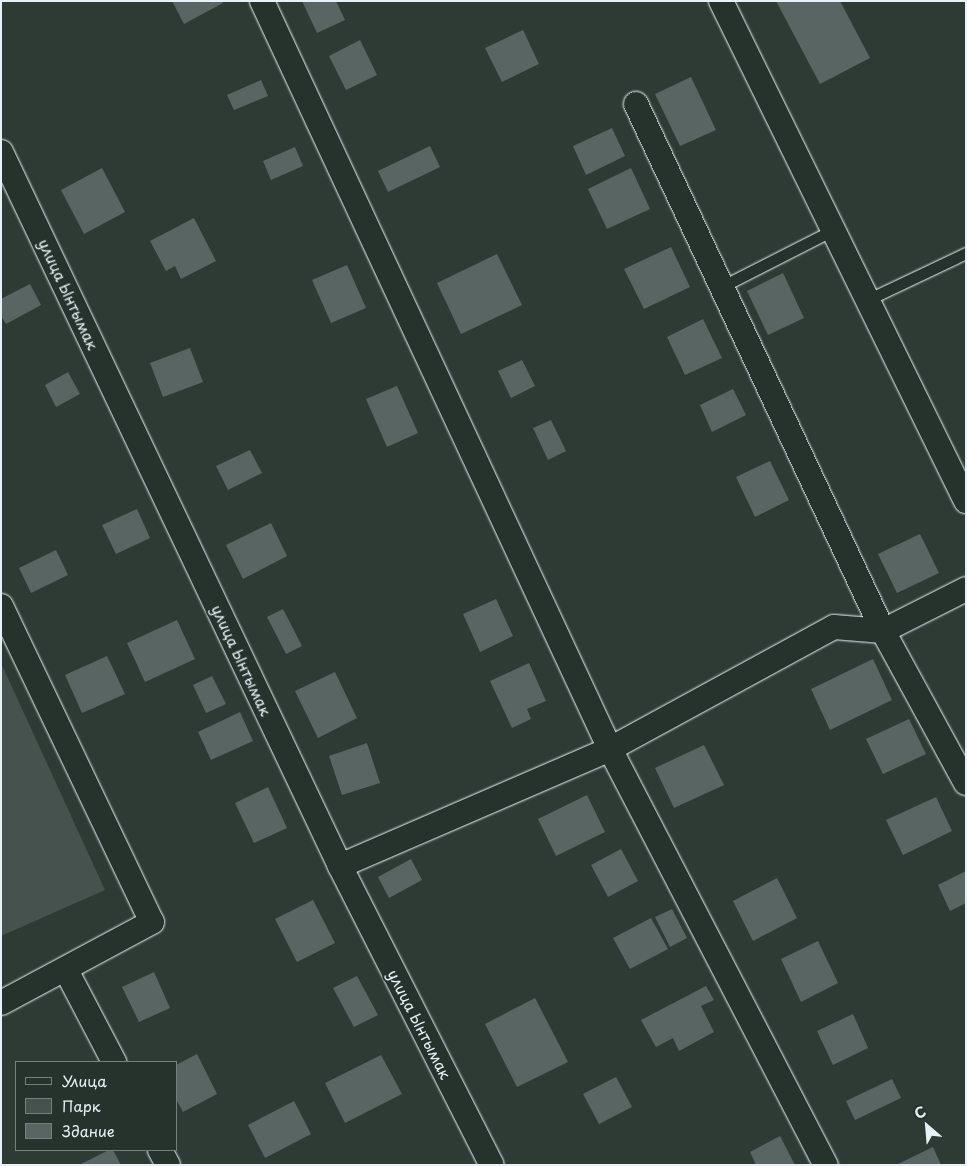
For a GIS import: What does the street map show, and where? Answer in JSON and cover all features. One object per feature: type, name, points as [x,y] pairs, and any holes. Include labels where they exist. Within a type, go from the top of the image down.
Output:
[{"type":"street","points":[[262,1],[610,749],[826,1165]]},
{"type":"street","points":[[720,1],[966,501]]},
{"type":"street","points":[[636,104],[883,631],[966,783]]},
{"type":"street","name":"улица Ынтымак","points":[[1,152],[340,866],[492,1165]]},
{"type":"street","points":[[340,866],[610,749],[834,627],[883,631],[966,589]]},
{"type":"street","points":[[1,606],[152,922],[66,970],[1,1003]]},
{"type":"street","points":[[66,970],[113,1061]]},
{"type":"street","points":[[161,1151],[168,1165]]},
{"type":"lane","points":[[721,287],[833,230]]},
{"type":"lane","points":[[867,300],[966,253]]},
{"type":"green space","points":[[1,663],[105,890],[1,936]]},
{"type":"building","points":[[172,1],[222,1],[223,3],[184,24]]},
{"type":"building","points":[[302,1],[336,1],[345,20],[317,33]]},
{"type":"building","points":[[776,1],[840,1],[870,58],[820,84]]},
{"type":"building","points":[[523,30],[539,64],[502,82],[485,48]]},
{"type":"building","points":[[360,40],[377,75],[346,90],[329,56]]},
{"type":"building","points":[[691,77],[716,130],[680,146],[655,94]]},
{"type":"building","points":[[261,80],[268,96],[234,110],[227,95]]},
{"type":"building","points":[[612,128],[625,156],[586,175],[573,146]]},
{"type":"building","points":[[430,146],[440,167],[388,192],[378,171]]},
{"type":"building","points":[[295,147],[303,166],[271,180],[263,161]]},
{"type":"building","points":[[102,168],[125,212],[84,234],[61,190]]},
{"type":"building","points":[[631,168],[650,209],[607,229],[588,189]]},
{"type":"building","points":[[194,218],[216,261],[181,279],[175,266],[166,271],[150,241]]},
{"type":"building","points":[[671,247],[690,287],[644,309],[624,269]]},
{"type":"building","points":[[497,254],[522,305],[461,334],[437,283]]},
{"type":"building","points":[[347,265],[366,308],[331,323],[312,280]]},
{"type":"building","points":[[783,273],[804,318],[768,335],[747,291]]},
{"type":"building","points":[[30,284],[41,305],[6,324],[1,316],[1,299]]},
{"type":"building","points":[[703,319],[722,358],[685,375],[667,337]]},
{"type":"building","points":[[190,348],[203,382],[163,397],[150,363]]},
{"type":"building","points":[[522,360],[535,386],[511,398],[498,371]]},
{"type":"building","points":[[68,372],[80,394],[56,407],[45,385]]},
{"type":"building","points":[[397,386],[418,433],[387,447],[366,399]]},
{"type":"building","points":[[733,389],[746,415],[712,432],[700,405]]},
{"type":"building","points":[[551,420],[566,451],[548,460],[533,428]]},
{"type":"building","points":[[250,450],[262,473],[228,490],[216,466]]},
{"type":"building","points":[[770,461],[789,500],[755,517],[736,477]]},
{"type":"building","points":[[137,509],[150,538],[116,554],[102,525]]},
{"type":"building","points":[[271,523],[287,556],[243,579],[226,545]]},
{"type":"building","points":[[920,534],[939,573],[897,593],[878,554]]},
{"type":"building","points":[[56,550],[68,575],[31,593],[19,568]]},
{"type":"building","points":[[496,599],[513,636],[480,652],[463,614]]},
{"type":"building","points":[[283,609],[302,646],[286,654],[267,617]]},
{"type":"building","points":[[177,620],[195,659],[145,682],[127,643]]},
{"type":"building","points":[[107,656],[125,694],[82,713],[65,675]]},
{"type":"building","points":[[873,659],[892,700],[830,730],[811,689]]},
{"type":"building","points":[[529,663],[546,701],[527,709],[531,719],[512,728],[490,681]]},
{"type":"building","points":[[335,672],[357,718],[318,738],[295,691]]},
{"type":"building","points":[[212,676],[226,704],[206,713],[193,685]]},
{"type":"building","points":[[240,712],[253,741],[211,760],[198,732]]},
{"type":"building","points":[[909,719],[926,754],[883,774],[866,739]]},
{"type":"building","points":[[367,743],[380,783],[342,795],[329,756]]},
{"type":"building","points":[[704,745],[724,785],[674,808],[655,768]]},
{"type":"building","points":[[268,787],[287,828],[254,843],[235,803]]},
{"type":"building","points":[[587,795],[605,832],[556,856],[538,819]]},
{"type":"building","points":[[936,797],[952,831],[903,855],[886,820]]},
{"type":"building","points":[[621,849],[638,881],[608,897],[591,865]]},
{"type":"building","points":[[411,859],[422,880],[389,898],[378,877]]},
{"type":"building","points":[[966,871],[966,903],[950,911],[938,885]]},
{"type":"building","points":[[777,878],[797,918],[753,941],[733,901]]},
{"type":"building","points":[[313,900],[335,943],[297,962],[275,919]]},
{"type":"building","points":[[672,909],[687,938],[670,947],[655,917]]},
{"type":"building","points":[[651,918],[668,949],[630,969],[613,938]]},
{"type":"building","points":[[818,941],[838,983],[801,1002],[781,959]]},
{"type":"building","points":[[154,972],[170,1008],[139,1022],[122,987]]},
{"type":"building","points":[[357,976],[378,1015],[354,1027],[333,988]]},
{"type":"building","points":[[706,986],[714,1000],[701,1006],[714,1032],[679,1051],[673,1038],[656,1047],[641,1020]]},
{"type":"building","points":[[535,998],[568,1062],[517,1087],[485,1024]]},
{"type":"building","points":[[853,1014],[868,1048],[833,1065],[817,1031]]},
{"type":"building","points":[[197,1054],[217,1094],[183,1112],[178,1103],[178,1064]]},
{"type":"building","points":[[381,1055],[402,1094],[345,1123],[325,1083]]},
{"type":"building","points":[[616,1077],[632,1107],[599,1124],[583,1094]]},
{"type":"building","points":[[892,1079],[901,1098],[855,1120],[846,1101]]},
{"type":"building","points":[[294,1101],[311,1134],[265,1158],[248,1125]]},
{"type":"building","points":[[780,1136],[795,1165],[756,1165],[750,1152]]},
{"type":"building","points":[[933,1147],[941,1165],[896,1165]]},
{"type":"building","points":[[107,1151],[114,1151],[121,1165],[79,1165]]}]
